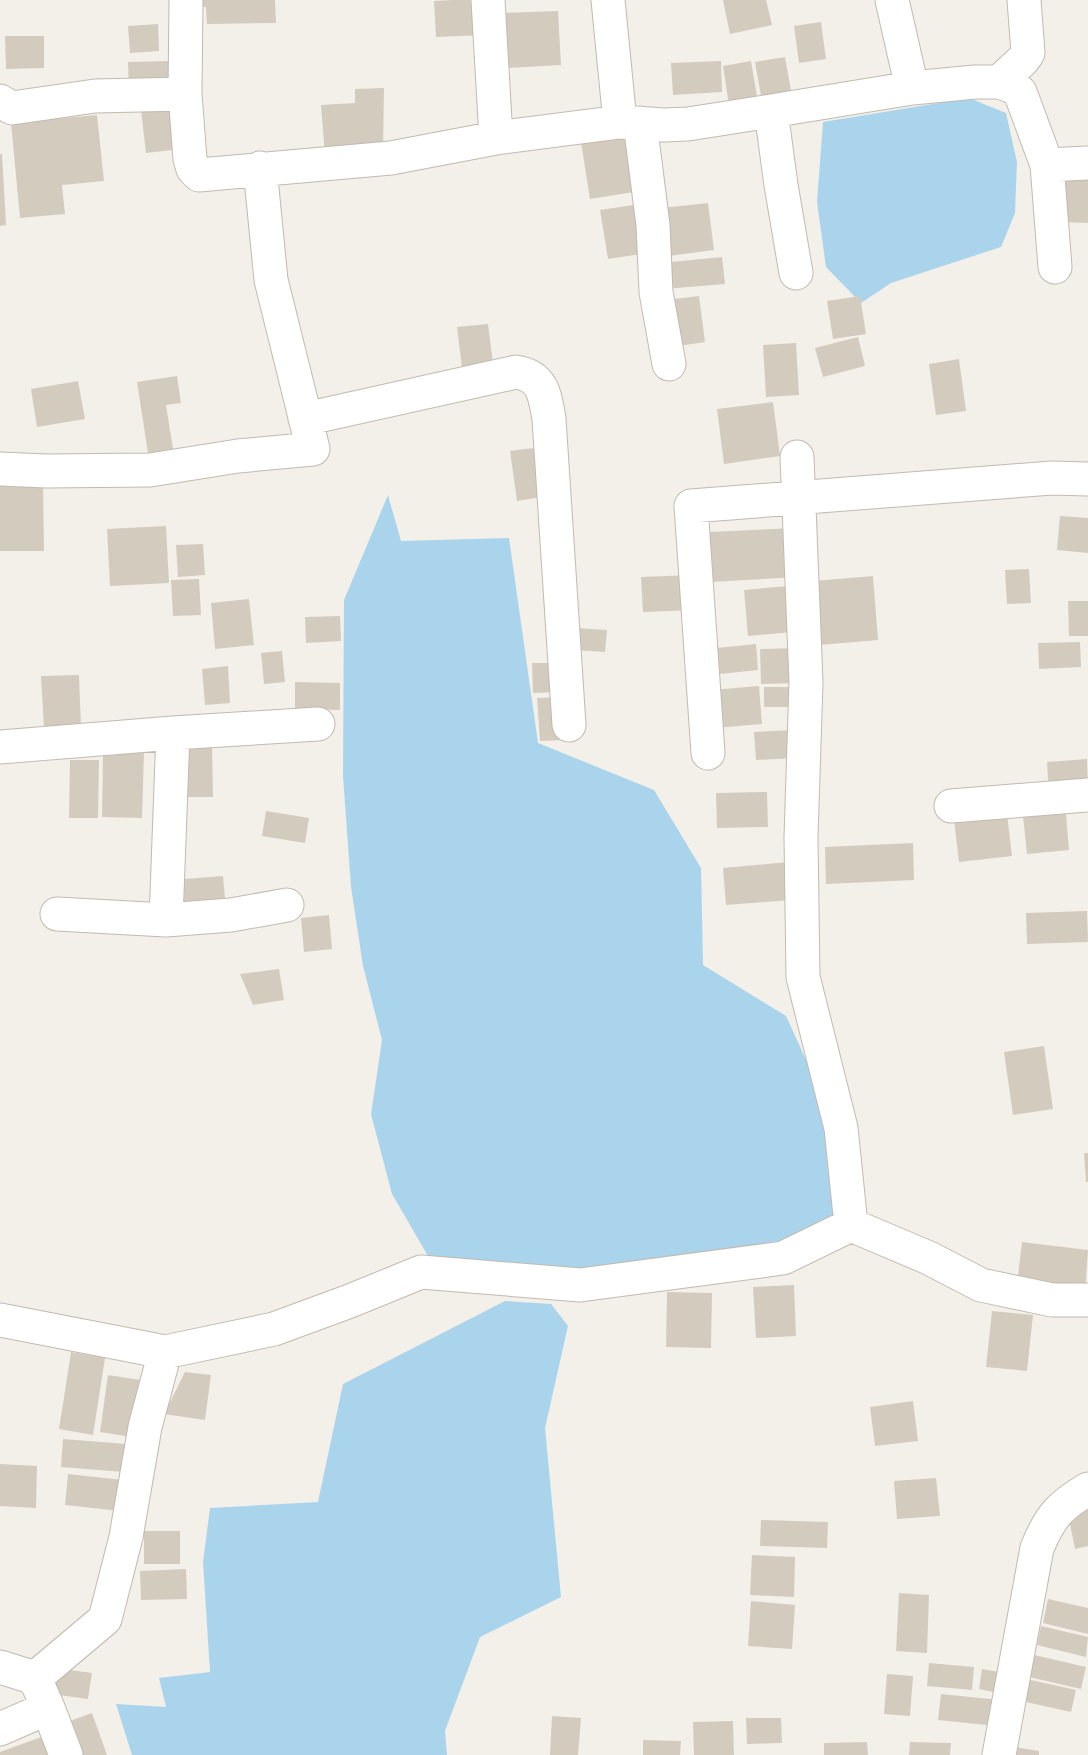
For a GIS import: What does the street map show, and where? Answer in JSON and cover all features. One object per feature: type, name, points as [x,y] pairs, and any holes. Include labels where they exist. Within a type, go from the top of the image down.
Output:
[{"type":"street","points":[[186,0],[185,94],[190,159],[193,169],[199,175],[391,158],[496,138],[630,122],[664,125],[688,124],[912,88],[999,82],[1020,92],[1047,165],[1055,267]]},
{"type":"street","points":[[488,0],[496,138]]},
{"type":"street","points":[[608,0],[630,122],[653,225],[656,291],[669,364]]},
{"type":"street","points":[[892,0],[912,88]]},
{"type":"street","points":[[999,82],[1028,53],[1024,0]]},
{"type":"street","points":[[0,101],[12,108],[94,96],[185,94]]},
{"type":"street","points":[[771,111],[796,273]]},
{"type":"street","points":[[1047,165],[1088,163]]},
{"type":"street","points":[[0,469],[150,470],[238,456],[313,449],[271,280],[260,168]]},
{"type":"street","points":[[305,419],[516,372],[528,374],[537,382],[544,394],[549,419],[569,725]]},
{"type":"street","points":[[797,457],[806,682],[801,837],[803,977],[841,1128],[851,1226]]},
{"type":"street","points":[[708,753],[690,506],[1052,478],[1088,479]]},
{"type":"street","points":[[0,747],[173,732],[318,724]]},
{"type":"street","points":[[166,920],[173,732]]},
{"type":"street","points":[[951,806],[1088,795]]},
{"type":"street","points":[[57,914],[166,920],[231,915],[287,904]]},
{"type":"street","points":[[0,1320],[165,1352],[274,1329],[350,1302],[421,1272],[580,1285],[783,1258],[851,1226],[929,1258],[981,1285],[1052,1300],[1088,1300]]},
{"type":"street","points":[[35,1678],[105,1619],[126,1537],[145,1427],[165,1352]]},
{"type":"street","points":[[999,1755],[1037,1548],[1048,1522],[1071,1499],[1088,1489]]},
{"type":"street","points":[[0,1667],[35,1678],[66,1755]]},
{"type":"street","points":[[0,1729],[48,1708]]},
{"type":"water","points":[[969,98],[1006,113],[1017,162],[1015,213],[1001,247],[891,283],[861,303],[826,267],[817,202],[823,122]]},
{"type":"water","points":[[388,495],[401,541],[509,538],[538,743],[654,790],[701,868],[703,965],[786,1016],[817,1084],[845,1179],[835,1231],[672,1269],[498,1277],[431,1261],[392,1194],[371,1114],[382,1040],[363,966],[351,887],[343,776],[344,600]]},
{"type":"water","points":[[505,1301],[551,1304],[568,1326],[545,1428],[561,1597],[480,1637],[445,1731],[447,1755],[132,1755],[116,1704],[166,1707],[159,1678],[210,1672],[203,1562],[210,1508],[318,1502],[343,1384]]},
{"type":"building","points":[[200,0],[275,0],[276,23],[207,24],[206,7],[200,7]]},
{"type":"building","points":[[482,0],[484,35],[436,37],[434,1]]},
{"type":"building","points":[[723,0],[766,0],[772,25],[730,34]]},
{"type":"building","points":[[558,11],[561,65],[507,68],[504,13]]},
{"type":"building","points":[[821,22],[826,59],[799,63],[794,26]]},
{"type":"building","points":[[158,24],[159,51],[130,53],[128,26]]},
{"type":"building","points":[[5,36],[44,36],[44,68],[6,69]]},
{"type":"building","points":[[785,57],[793,102],[763,107],[755,62]]},
{"type":"building","points":[[172,61],[173,88],[129,91],[128,62]]},
{"type":"building","points":[[721,61],[722,92],[673,95],[671,63]]},
{"type":"building","points":[[751,61],[759,108],[730,112],[723,66]]},
{"type":"building","points":[[384,88],[383,153],[325,156],[321,105],[355,103],[355,89]]},
{"type":"building","points":[[176,105],[181,149],[146,153],[141,110]]},
{"type":"building","points":[[97,115],[104,181],[62,185],[65,214],[20,218],[11,123]]},
{"type":"building","points":[[625,135],[634,192],[590,199],[581,142]]},
{"type":"building","points":[[0,154],[2,154],[6,225],[0,226]]},
{"type":"building","points":[[1063,173],[1088,173],[1088,223],[1062,222]]},
{"type":"building","points":[[708,203],[714,250],[669,256],[662,208]]},
{"type":"building","points":[[640,204],[648,253],[608,259],[600,210]]},
{"type":"building","points":[[722,257],[725,284],[664,289],[661,263]]},
{"type":"building","points":[[699,296],[705,342],[672,347],[666,300]]},
{"type":"building","points":[[860,296],[866,334],[833,339],[827,301]]},
{"type":"building","points":[[488,324],[494,372],[463,376],[457,327]]},
{"type":"building","points":[[858,337],[865,366],[823,377],[815,348]]},
{"type":"building","points":[[796,343],[799,395],[766,397],[763,345]]},
{"type":"building","points":[[959,359],[966,411],[936,415],[929,364]]},
{"type":"building","points":[[177,376],[181,403],[166,405],[173,449],[148,453],[137,382]]},
{"type":"building","points":[[78,381],[85,419],[37,427],[31,389]]},
{"type":"building","points":[[773,402],[780,456],[724,464],[717,409]]},
{"type":"building","points":[[541,447],[548,496],[517,501],[510,451]]},
{"type":"building","points":[[43,477],[44,551],[0,551],[0,478]]},
{"type":"building","points":[[1060,516],[1088,518],[1088,553],[1057,550]]},
{"type":"building","points":[[166,526],[169,583],[110,586],[107,529]]},
{"type":"building","points":[[795,528],[798,577],[711,582],[709,532]]},
{"type":"building","points":[[203,544],[205,575],[178,577],[176,545]]},
{"type":"building","points":[[1029,569],[1031,603],[1007,604],[1005,570]]},
{"type":"building","points":[[694,575],[696,610],[643,612],[641,577]]},
{"type":"building","points":[[873,576],[878,640],[819,645],[814,581]]},
{"type":"building","points":[[199,579],[201,615],[173,616],[171,580]]},
{"type":"building","points":[[788,586],[792,632],[748,636],[744,590]]},
{"type":"building","points":[[249,599],[254,645],[215,649],[211,603]]},
{"type":"building","points":[[1068,601],[1088,601],[1088,636],[1069,636]]},
{"type":"building","points":[[340,616],[341,641],[306,643],[305,617]]},
{"type":"building","points":[[576,628],[607,630],[605,652],[574,650]]},
{"type":"building","points":[[1080,642],[1081,667],[1039,669],[1038,643]]},
{"type":"building","points":[[756,644],[758,670],[720,674],[717,648]]},
{"type":"building","points":[[797,648],[798,683],[761,684],[760,649]]},
{"type":"building","points":[[282,651],[285,682],[264,684],[261,653]]},
{"type":"building","points":[[532,663],[560,663],[560,692],[533,693]]},
{"type":"building","points":[[228,666],[230,703],[205,705],[202,669]]},
{"type":"building","points":[[79,675],[81,728],[44,729],[41,676]]},
{"type":"building","points":[[295,682],[340,683],[340,710],[295,709]]},
{"type":"building","points":[[759,686],[762,724],[715,728],[712,690]]},
{"type":"building","points":[[764,687],[802,687],[802,707],[764,707]]},
{"type":"building","points":[[562,697],[565,740],[540,741],[537,698]]},
{"type":"building","points":[[795,730],[796,758],[756,760],[754,732]]},
{"type":"building","points":[[183,741],[212,741],[213,797],[184,797]]},
{"type":"building","points":[[103,751],[144,752],[142,818],[102,817]]},
{"type":"building","points":[[1087,759],[1088,791],[1049,794],[1047,762]]},
{"type":"building","points":[[70,760],[99,760],[98,818],[69,818]]},
{"type":"building","points":[[767,792],[768,827],[717,828],[716,793]]},
{"type":"building","points":[[1065,802],[1069,850],[1027,854],[1022,806]]},
{"type":"building","points":[[266,811],[309,818],[305,843],[262,836]]},
{"type":"building","points":[[1007,814],[1012,856],[959,862],[954,820]]},
{"type":"building","points":[[913,843],[914,880],[826,884],[825,847]]},
{"type":"building","points":[[788,862],[792,900],[726,905],[723,868]]},
{"type":"building","points":[[223,876],[226,910],[175,914],[172,880]]},
{"type":"building","points":[[1087,911],[1088,942],[1027,944],[1026,913]]},
{"type":"building","points":[[329,915],[332,949],[304,952],[301,918]]},
{"type":"building","points":[[279,969],[284,1000],[253,1005],[240,974]]},
{"type":"building","points":[[1044,1046],[1053,1109],[1013,1115],[1004,1052]]},
{"type":"building","points":[[1084,1153],[1088,1153],[1088,1182],[1086,1182]]},
{"type":"building","points":[[1022,1242],[1088,1250],[1085,1293],[1017,1284]]},
{"type":"building","points":[[794,1285],[796,1336],[756,1338],[753,1287]]},
{"type":"building","points":[[667,1292],[712,1293],[711,1348],[666,1347]]},
{"type":"building","points":[[992,1311],[1033,1315],[1027,1371],[986,1367]]},
{"type":"building","points":[[71,1352],[105,1358],[93,1435],[59,1429]]},
{"type":"building","points":[[185,1372],[211,1375],[205,1420],[164,1414]]},
{"type":"building","points":[[108,1375],[141,1380],[132,1437],[100,1432]]},
{"type":"building","points":[[913,1401],[918,1441],[875,1446],[870,1407]]},
{"type":"building","points":[[63,1439],[126,1444],[124,1472],[61,1467]]},
{"type":"building","points":[[0,1464],[37,1466],[36,1508],[0,1506]]},
{"type":"building","points":[[68,1474],[123,1480],[120,1511],[65,1505]]},
{"type":"building","points":[[936,1478],[940,1516],[897,1519],[894,1481]]},
{"type":"building","points":[[1088,1505],[1088,1546],[1075,1549],[1067,1509]]},
{"type":"building","points":[[761,1520],[828,1522],[827,1548],[760,1546]]},
{"type":"building","points":[[144,1531],[180,1531],[180,1564],[144,1564]]},
{"type":"building","points":[[752,1555],[795,1557],[794,1597],[750,1595]]},
{"type":"building","points":[[186,1569],[187,1599],[141,1600],[140,1571]]},
{"type":"building","points":[[899,1593],[929,1595],[927,1653],[896,1651]]},
{"type":"building","points":[[1048,1599],[1088,1608],[1088,1634],[1043,1623]]},
{"type":"building","points":[[751,1601],[795,1605],[792,1649],[748,1646]]},
{"type":"building","points":[[1041,1626],[1088,1637],[1086,1657],[1037,1645]]},
{"type":"building","points":[[1030,1654],[1086,1667],[1081,1689],[1025,1676]]},
{"type":"building","points":[[929,1663],[974,1667],[972,1690],[927,1686]]},
{"type":"building","points":[[55,1668],[92,1673],[88,1699],[51,1694]]},
{"type":"building","points":[[982,1669],[1005,1673],[1002,1694],[979,1689]]},
{"type":"building","points":[[887,1674],[913,1676],[910,1716],[884,1714]]},
{"type":"building","points":[[1022,1678],[1076,1690],[1071,1712],[1017,1700]]},
{"type":"building","points":[[941,1694],[1000,1700],[997,1726],[938,1720]]},
{"type":"building","points":[[92,1713],[107,1755],[82,1755],[70,1721]]},
{"type":"building","points":[[552,1716],[581,1718],[578,1755],[550,1755]]},
{"type":"building","points":[[746,1718],[781,1718],[782,1743],[747,1744]]},
{"type":"building","points":[[733,1721],[734,1755],[694,1755],[693,1722]]},
{"type":"building","points":[[44,1736],[51,1755],[0,1755],[0,1752]]},
{"type":"building","points":[[643,1740],[681,1741],[680,1755],[643,1755]]},
{"type":"building","points":[[867,1742],[868,1755],[824,1755],[824,1743]]},
{"type":"building","points":[[910,1742],[951,1743],[950,1755],[909,1755]]},
{"type":"building","points":[[1009,1746],[1039,1751],[1039,1755],[1008,1755]]}]
